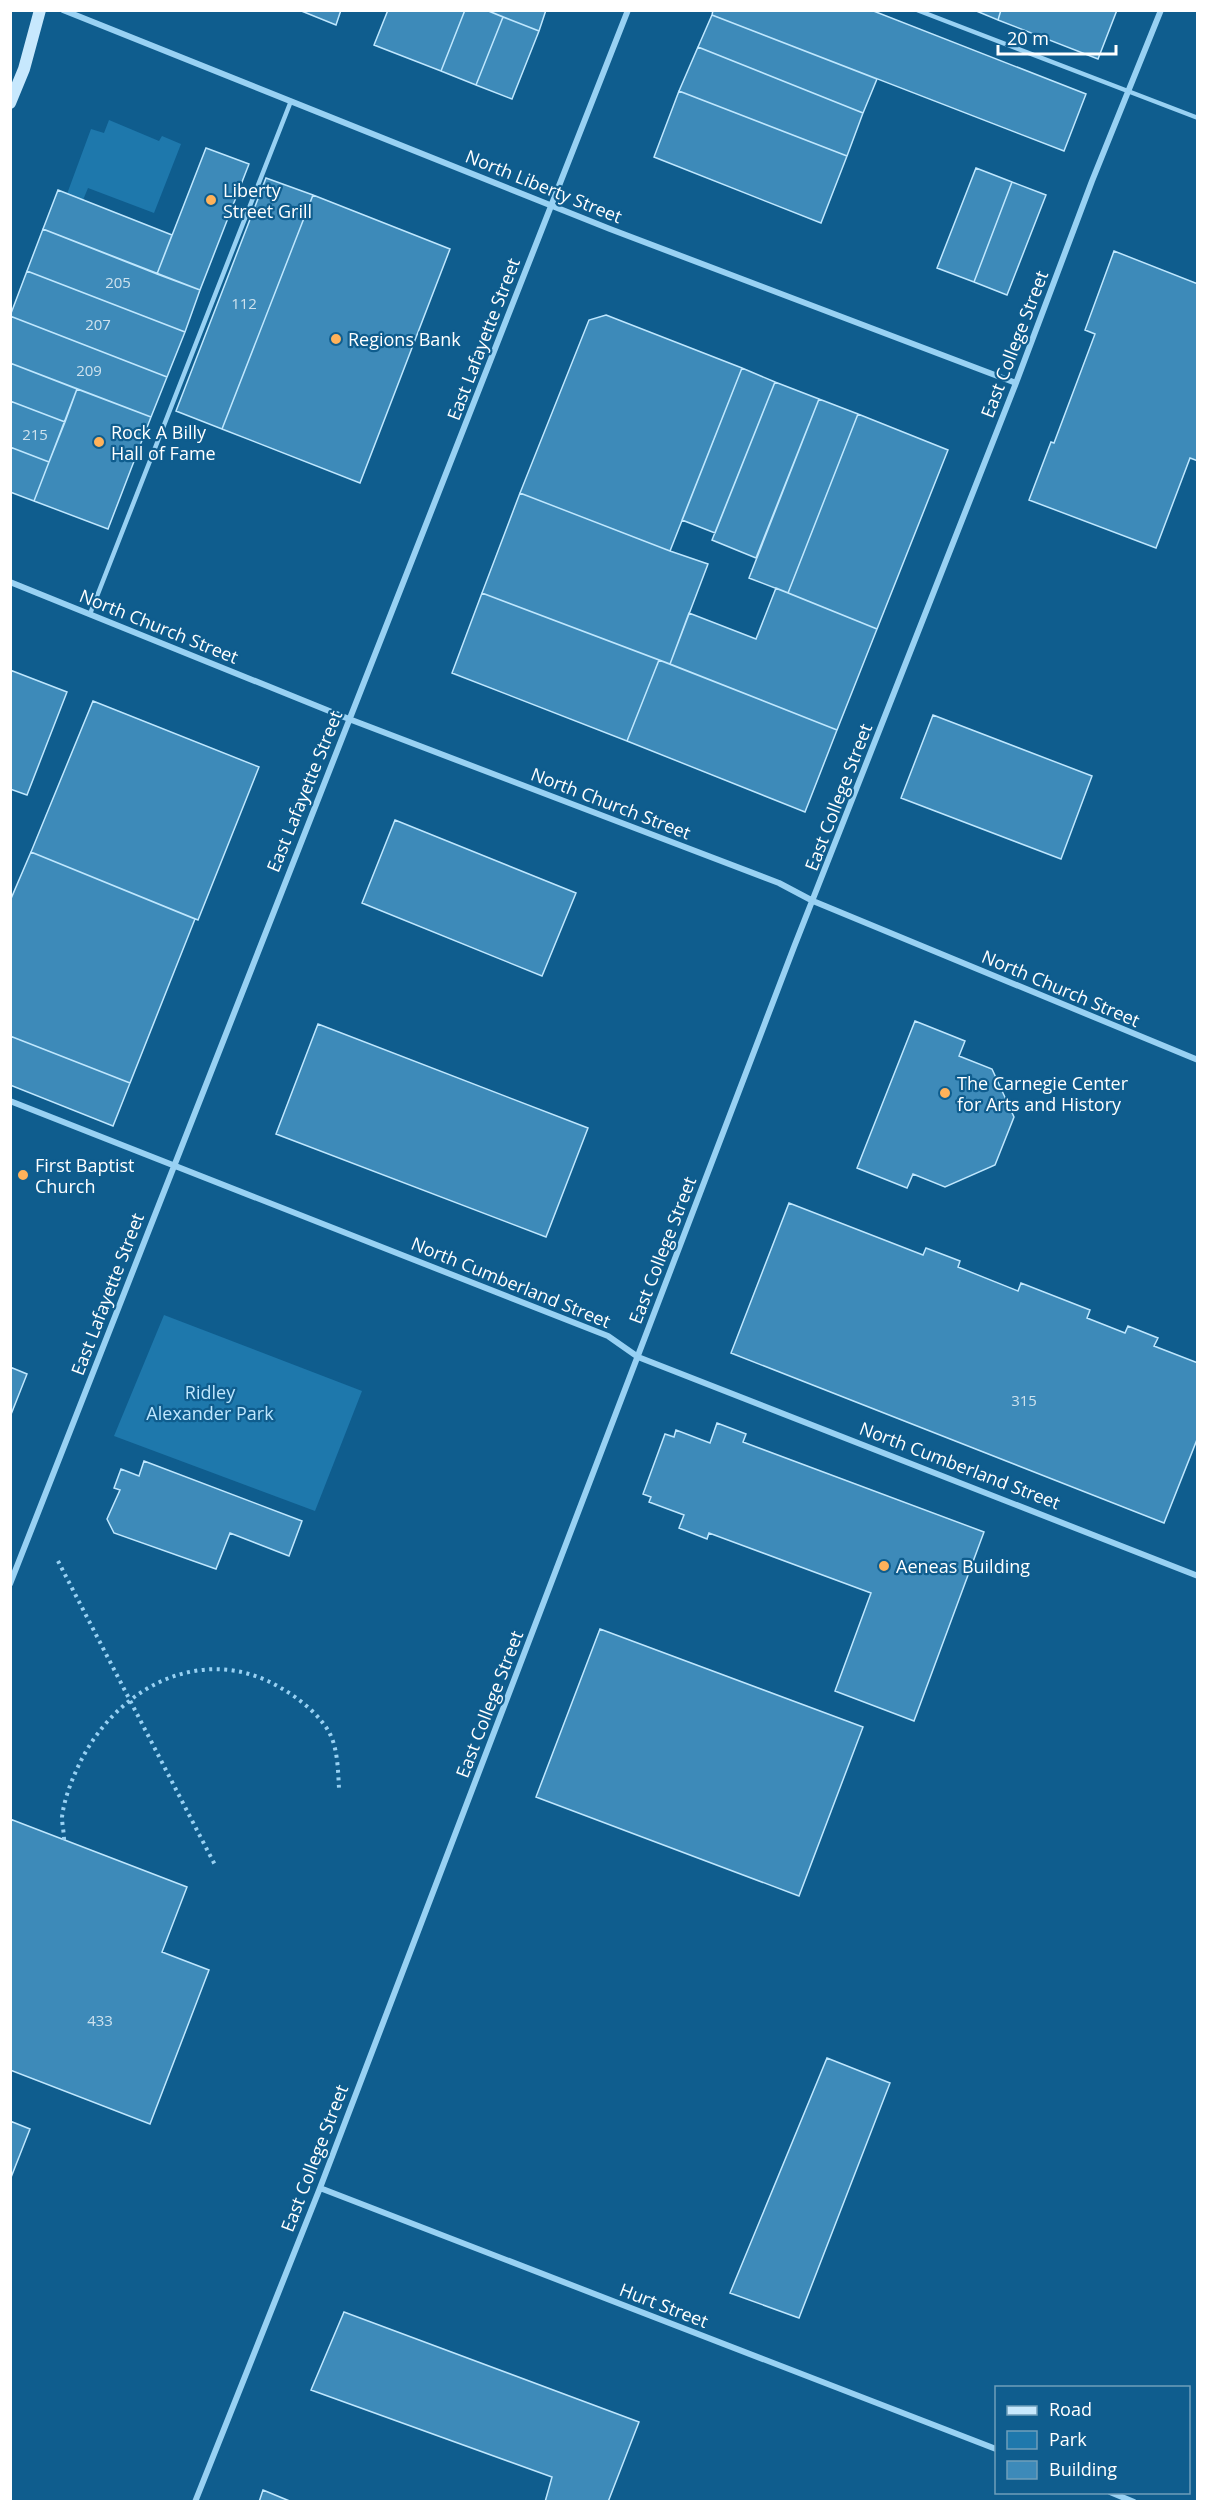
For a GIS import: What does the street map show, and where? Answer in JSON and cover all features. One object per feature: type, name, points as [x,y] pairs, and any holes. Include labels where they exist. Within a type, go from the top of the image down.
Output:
[{"type":"main road","points":[[10,103],[24,69],[40,10]]},
{"type":"street","name":"North Liberty Street","points":[[63,10],[552,205],[1016,383]]},
{"type":"street","name":"East Lafayette Street","points":[[10,1584],[628,10]]},
{"type":"street","name":"East College Street","points":[[195,2502],[320,2188],[813,901],[1016,383],[1092,181],[1161,10]]},
{"type":"street","name":"North Church Street","points":[[10,582],[349,719],[779,883],[813,901],[1197,1060]]},
{"type":"street","name":"North Cumberland Street","points":[[10,1101],[608,1335],[638,1357],[1197,1576]]},
{"type":"street","name":"Hurt Street","points":[[320,2188],[995,2449]]},
{"type":"street","points":[[1113,2494],[1134,2502]]},
{"type":"lane","points":[[917,10],[1197,118]]},
{"type":"lane","points":[[90,614],[291,101]]},
{"type":"path","points":[[58,1561],[215,1865]]},
{"type":"path","points":[[64,1840],[62,1817],[69,1788],[81,1760],[96,1736],[118,1710],[130,1700],[163,1681],[189,1671],[223,1669],[242,1671],[265,1678],[292,1695],[330,1734],[337,1764],[339,1788]]},
{"type":"green space","points":[[109,120],[159,141],[162,136],[181,144],[154,213],[88,188],[83,200],[67,194],[91,129],[104,133]]},
{"type":"green space","name":"Ridley Alexander Park","points":[[164,1315],[362,1391],[315,1511],[114,1436]]},
{"type":"building","points":[[299,10],[341,10],[336,25]]},
{"type":"building","points":[[388,10],[465,10],[441,71],[374,45]]},
{"type":"building","points":[[465,10],[486,10],[503,17],[476,85],[441,71]]},
{"type":"building","points":[[486,10],[546,10],[539,31]]},
{"type":"building","points":[[713,10],[871,10],[1086,94],[1064,151],[712,15]]},
{"type":"building","points":[[974,10],[1001,10],[998,20]]},
{"type":"building","points":[[1001,10],[1117,10],[1098,59],[998,20]]},
{"type":"building","points":[[712,15],[877,79],[863,113],[698,47]]},
{"type":"building","points":[[503,17],[539,31],[512,99],[476,85]]},
{"type":"building","points":[[698,47],[863,113],[847,156],[679,91]]},
{"type":"building","points":[[679,91],[847,156],[821,223],[654,157]]},
{"type":"building","name":"Liberty Street Grill","points":[[206,148],[249,164],[200,290],[157,274]]},
{"type":"building","points":[[976,168],[1012,182],[974,282],[937,268]]},
{"type":"building","points":[[266,178],[313,195],[222,429],[176,411]]},
{"type":"building","points":[[1012,182],[1046,195],[1007,295],[974,282]]},
{"type":"building","points":[[58,190],[172,235],[157,274],[43,229]]},
{"type":"building","name":"Regions Bank","points":[[313,195],[450,249],[360,483],[222,429]]},
{"type":"building","points":[[43,229],[200,290],[185,332],[27,271]]},
{"type":"building","points":[[1114,251],[1198,284],[1198,461],[1190,458],[1156,548],[1029,500],[1051,442],[1054,443],[1095,334],[1085,330]]},
{"type":"building","points":[[27,271],[185,332],[167,377],[10,316]]},
{"type":"building","points":[[606,315],[742,368],[670,551],[520,493],[589,320]]},
{"type":"building","points":[[10,316],[167,377],[151,417],[10,363]]},
{"type":"building","points":[[10,363],[77,389],[65,422],[10,401]]},
{"type":"building","points":[[742,368],[775,382],[715,533],[682,520]]},
{"type":"building","points":[[775,382],[819,399],[756,558],[712,540]]},
{"type":"building","name":"Rock A Billy Hall of Fame","points":[[77,389],[151,417],[108,529],[34,501]]},
{"type":"building","points":[[819,399],[858,414],[788,593],[749,578]]},
{"type":"building","points":[[10,401],[65,422],[49,462],[10,447]]},
{"type":"building","points":[[858,414],[948,450],[877,629],[788,593]]},
{"type":"building","points":[[10,447],[49,462],[34,501],[10,492]]},
{"type":"building","points":[[520,493],[708,564],[670,664],[482,593]]},
{"type":"building","points":[[776,588],[877,629],[837,730],[670,664],[689,613],[756,639]]},
{"type":"building","points":[[482,593],[659,660],[627,741],[452,673]]},
{"type":"building","points":[[659,660],[837,730],[805,812],[627,741]]},
{"type":"building","points":[[10,670],[67,692],[27,795],[10,789]]},
{"type":"building","points":[[93,701],[259,767],[198,920],[31,852]]},
{"type":"building","points":[[933,715],[1092,776],[1061,859],[901,798]]},
{"type":"building","points":[[395,820],[576,893],[542,976],[362,903]]},
{"type":"building","points":[[31,852],[195,919],[130,1083],[10,1036],[10,901]]},
{"type":"building","name":"The Carnegie Center for Arts and History","points":[[915,1021],[965,1041],[959,1056],[992,1069],[1014,1117],[995,1165],[945,1187],[913,1174],[907,1188],[857,1168]]},
{"type":"building","points":[[318,1024],[588,1128],[546,1237],[276,1134]]},
{"type":"building","points":[[10,1036],[130,1083],[113,1126],[10,1085]]},
{"type":"building","points":[[789,1203],[923,1255],[926,1248],[960,1261],[958,1267],[1018,1291],[1021,1283],[1090,1310],[1087,1318],[1125,1333],[1128,1326],[1158,1338],[1154,1346],[1198,1363],[1198,1437],[1164,1523],[731,1353]]},
{"type":"building","points":[[10,1367],[27,1374],[10,1417]]},
{"type":"building","name":"Aeneas Building","points":[[717,1423],[746,1434],[743,1442],[984,1532],[914,1721],[835,1691],[871,1593],[709,1533],[707,1539],[679,1528],[684,1515],[649,1502],[651,1497],[643,1494],[665,1434],[674,1437],[676,1430],[710,1443]]},
{"type":"building","points":[[144,1461],[302,1521],[289,1556],[230,1533],[216,1569],[114,1533],[107,1519],[120,1490],[114,1488],[121,1469],[139,1476]]},
{"type":"building","points":[[600,1629],[863,1727],[799,1896],[536,1797]]},
{"type":"building","points":[[10,1819],[187,1887],[162,1952],[209,1970],[150,2124],[10,2070]]},
{"type":"building","points":[[827,2058],[890,2083],[799,2318],[730,2293]]},
{"type":"building","points":[[10,2121],[30,2129],[10,2180]]},
{"type":"building","points":[[344,2312],[639,2422],[608,2502],[545,2502],[552,2477],[311,2390]]},
{"type":"building","points":[[263,2490],[292,2502],[259,2502]]},
{"type":"place","name":"Liberty Street Grill","points":[[211,200]]},
{"type":"place","name":"Regions Bank","points":[[336,339]]},
{"type":"place","name":"Rock A Billy Hall of Fame","points":[[99,442]]},
{"type":"place","name":"The Carnegie Center for Arts and History","points":[[945,1093]]},
{"type":"place","name":"First Baptist Church","points":[[23,1175]]},
{"type":"place","name":"Aeneas Building","points":[[884,1566]]}]
